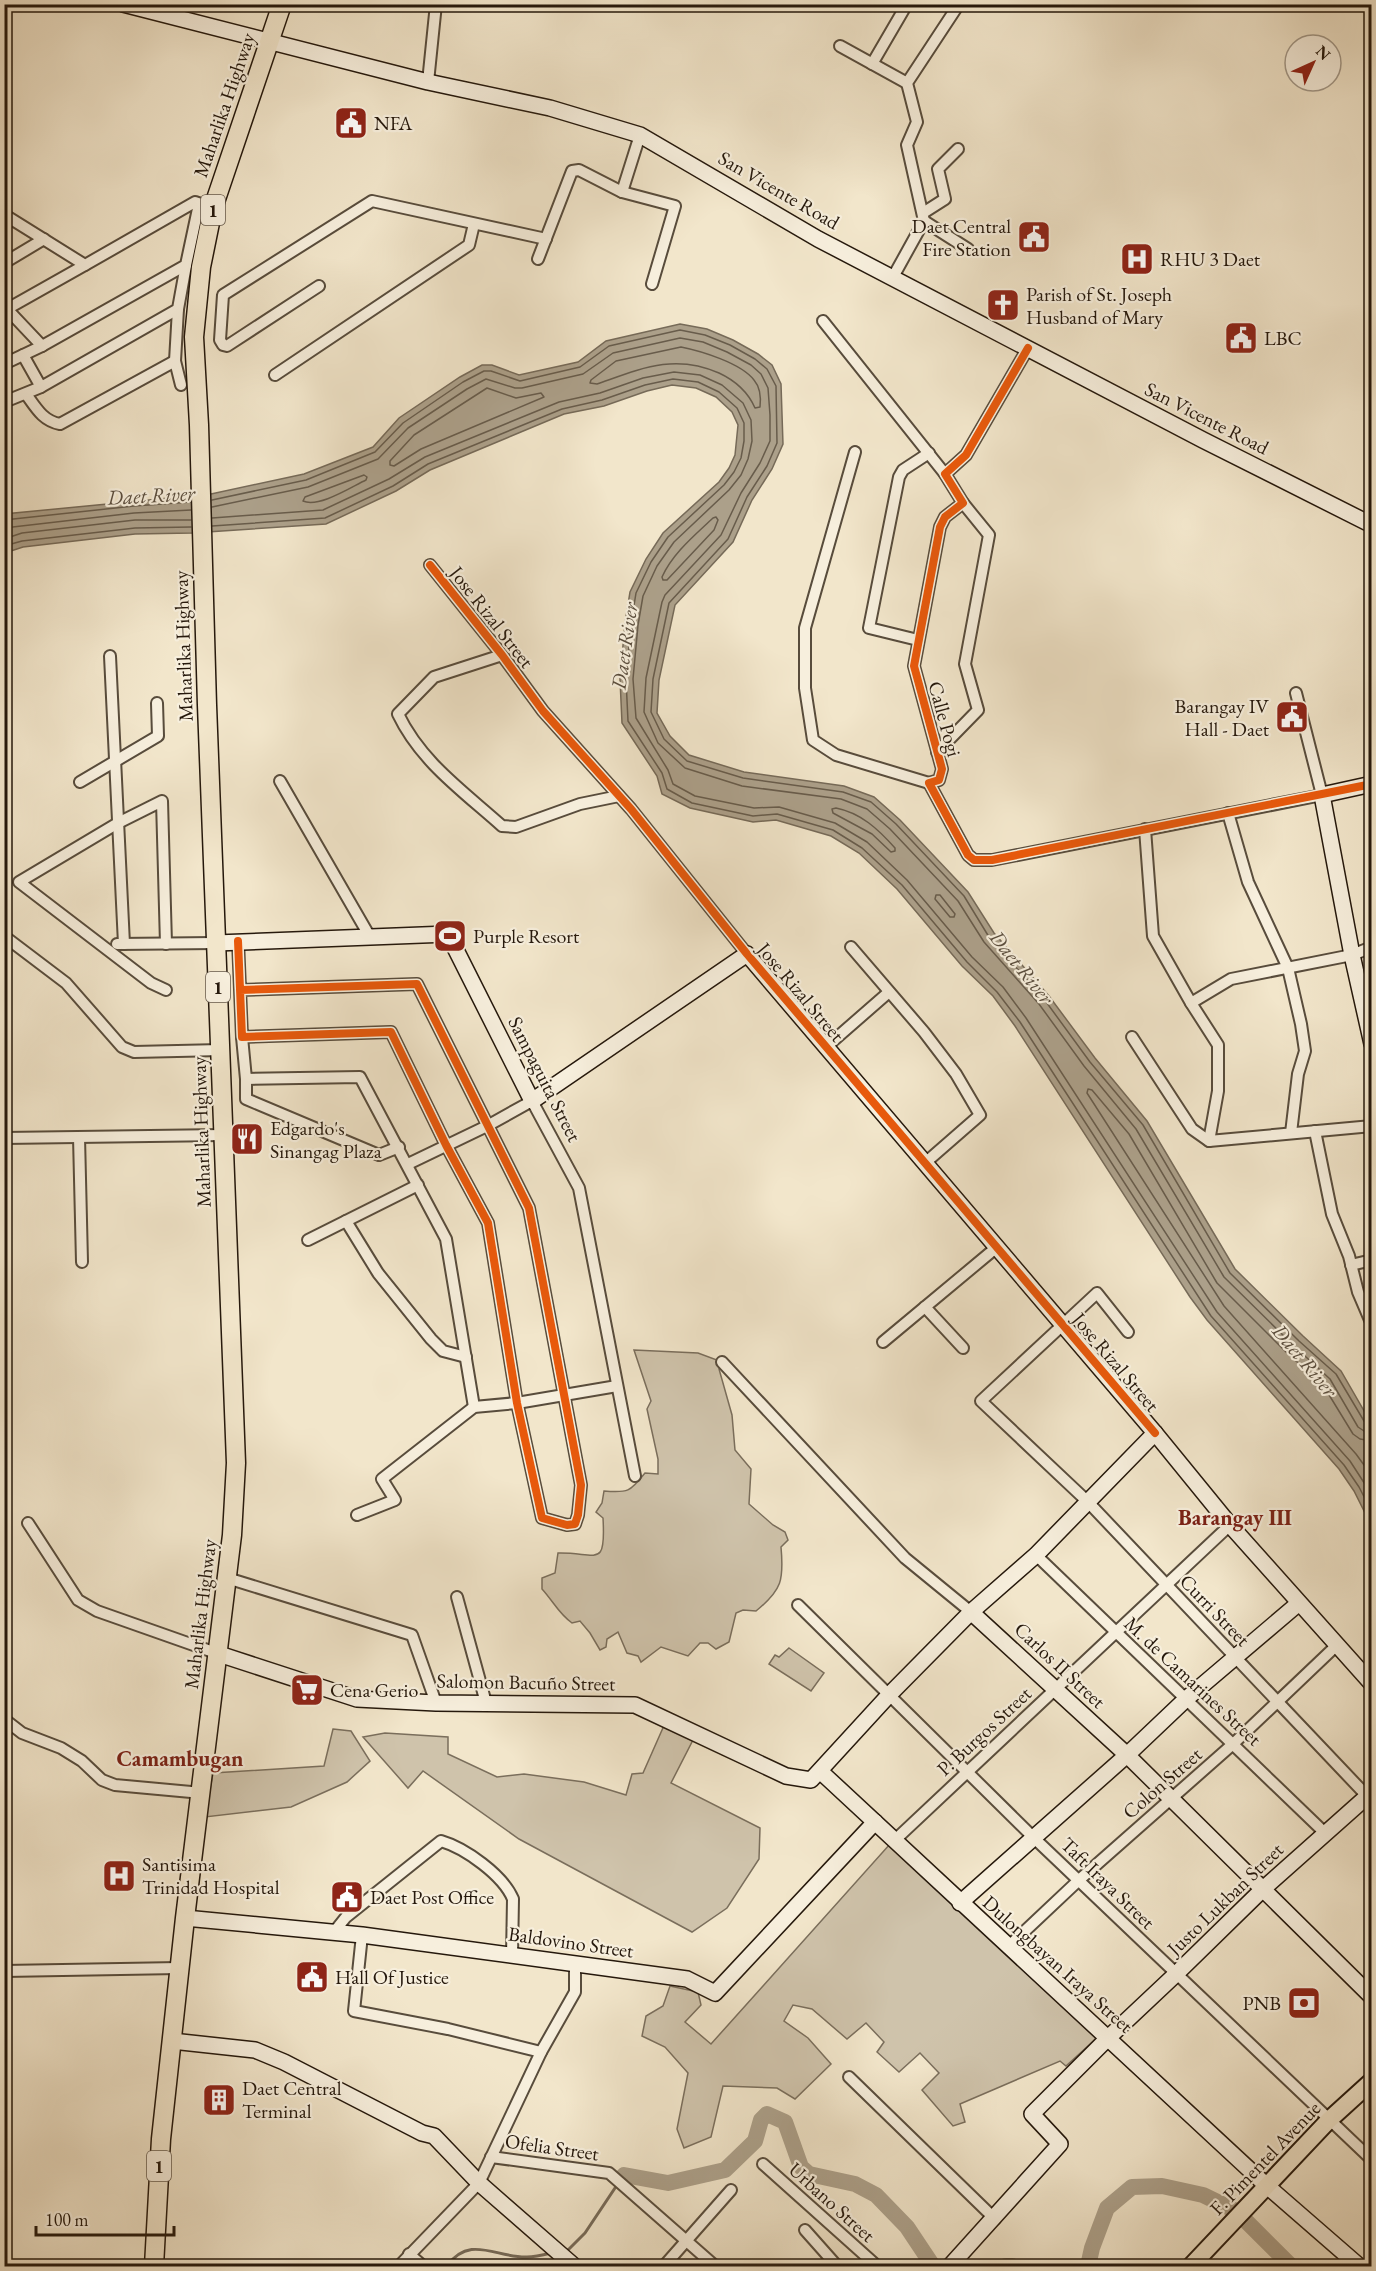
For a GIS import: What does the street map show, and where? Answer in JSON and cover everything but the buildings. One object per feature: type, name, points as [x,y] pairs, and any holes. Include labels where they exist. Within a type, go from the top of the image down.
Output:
[{"type":"highway","name":"Maharlika Highway","points":[[154,2266],[161,2139],[179,1968],[219,1654],[236,1463],[199,425],[195,374],[196,310],[206,206],[282,4]]},
{"type":"main road","name":"F. Pimentel Avenue","points":[[1191,2266],[1329,2120],[1371,2081]]},
{"type":"street","name":"San Vicente Road","points":[[123,4],[428,82],[550,108],[640,135],[659,144],[818,239],[1371,525]]},
{"type":"street","points":[[428,82],[436,4]]},
{"type":"street","points":[[872,64],[907,4]]},
{"type":"street","points":[[907,83],[959,4]]},
{"type":"street","points":[[840,46],[907,83],[917,122],[907,145],[924,217],[968,249]]},
{"type":"street","points":[[622,192],[640,135]]},
{"type":"street","points":[[892,278],[924,217],[945,199],[938,169],[958,149]]},
{"type":"street","points":[[538,259],[572,171],[579,170],[622,192],[675,206],[652,284]]},
{"type":"street","points":[[319,286],[227,346],[223,345],[220,340],[222,295],[372,201],[546,239]]},
{"type":"street","points":[[6,308],[195,202],[206,206],[186,265],[178,309],[175,361],[181,385]]},
{"type":"street","points":[[4,219],[8,217],[85,265]]},
{"type":"street","points":[[275,375],[469,245],[474,224]]},
{"type":"street","points":[[4,263],[44,239]]},
{"type":"street","points":[[4,364],[42,346],[186,265]]},
{"type":"street","points":[[6,308],[42,346]]},
{"type":"street","points":[[4,328],[6,308]]},
{"type":"street","points":[[4,402],[41,387],[178,309]]},
{"type":"street","points":[[823,321],[945,474],[963,503],[989,535],[965,664],[978,710],[937,752]]},
{"type":"street","points":[[945,474],[966,455],[1028,348]]},
{"type":"street","points":[[23,355],[41,387]]},
{"type":"street","points":[[26,394],[41,415],[51,423],[60,424],[175,361]]},
{"type":"street","points":[[855,452],[804,628],[806,688],[813,740],[836,754],[928,783]]},
{"type":"street","points":[[918,640],[869,628],[900,477],[903,470],[928,453]]},
{"type":"street","name":"Calle Pogi","points":[[963,503],[945,517],[940,527],[914,666],[942,769],[941,776],[936,782],[928,783],[968,855],[974,860],[992,860],[1371,784]]},
{"type":"street","name":"Jose Rizal Street","points":[[430,565],[502,655],[543,711],[619,796],[747,954],[1155,1433],[1230,1525],[1371,1684]]},
{"type":"street","points":[[502,655],[434,677],[398,714],[408,735],[427,759],[502,826],[516,827],[580,804],[619,796]]},
{"type":"street","points":[[110,656],[124,944]]},
{"type":"street","points":[[1296,693],[1322,795],[1371,1044]]},
{"type":"street","points":[[81,782],[159,736],[157,703]]},
{"type":"street","points":[[280,781],[370,937]]},
{"type":"street","points":[[166,944],[162,801],[118,823],[19,882],[151,983],[166,990]]},
{"type":"street","points":[[1228,813],[1248,882],[1288,968],[1302,1024],[1305,1051],[1298,1074],[1291,1133]]},
{"type":"street","points":[[1145,829],[1153,936],[1218,1045],[1218,1091],[1209,1141]]},
{"type":"street","name":"Sampaguita Street","points":[[216,943],[448,934],[532,1101],[579,1188],[635,1476]]},
{"type":"street","points":[[4,936],[66,983],[122,1047],[134,1052],[220,1050]]},
{"type":"street","points":[[238,941],[246,1099],[379,1155],[399,1147]]},
{"type":"street","points":[[102,944],[216,943]]},
{"type":"street","points":[[851,947],[956,1074],[980,1115],[925,1162]]},
{"type":"street","points":[[1191,1003],[1231,979],[1352,955],[1371,947]]},
{"type":"street","points":[[408,1164],[487,1126],[532,1101],[747,954]]},
{"type":"street","points":[[240,990],[417,984],[529,1208],[581,1485],[575,1524],[567,1525],[542,1518],[517,1403],[488,1223],[390,1032],[242,1037]]},
{"type":"street","points":[[826,1047],[889,992]]},
{"type":"street","points":[[1132,1037],[1192,1129],[1209,1141],[1371,1126]]},
{"type":"street","points":[[246,1079],[360,1077],[446,1239],[474,1407]]},
{"type":"street","points":[[1314,1131],[1332,1214],[1351,1264],[1358,1292],[1370,1320]]},
{"type":"street","points":[[4,1138],[224,1135]]},
{"type":"street","points":[[79,1137],[82,1262]]},
{"type":"street","points":[[308,1240],[418,1185]]},
{"type":"street","points":[[346,1221],[378,1273],[431,1339],[444,1352],[466,1357]]},
{"type":"street","points":[[883,1342],[997,1247]]},
{"type":"street","points":[[1351,1264],[1371,1260]]},
{"type":"street","points":[[1062,1324],[1097,1293],[1128,1332]]},
{"type":"street","points":[[925,1307],[963,1348]]},
{"type":"street","name":"Curri Street","points":[[1062,1324],[981,1401],[1088,1502],[1277,1701],[1369,1794]]},
{"type":"street","name":"Carlos II Street","points":[[722,1362],[905,1558],[971,1612],[1127,1755],[1371,1997]]},
{"type":"street","points":[[357,1515],[394,1500],[382,1479],[474,1407],[517,1403],[617,1386]]},
{"type":"street","points":[[821,1772],[889,1695],[971,1612],[1036,1555],[1155,1433]]},
{"type":"street","points":[[28,1523],[78,1600],[97,1611],[219,1654]]},
{"type":"street","name":"P. Burgos Street","points":[[895,1840],[1230,1525]]},
{"type":"street","name":"M. de Camarines Street","points":[[1036,1555],[1325,1833]]},
{"type":"street","points":[[227,1578],[412,1635],[436,1703]]},
{"type":"street","points":[[457,1597],[486,1703]]},
{"type":"street","points":[[960,1903],[1186,1700],[1299,1603]]},
{"type":"street","name":"Taft Iraya Street","points":[[798,1605],[1034,1838],[1371,2160]]},
{"type":"street","name":"Colon Street","points":[[1009,1946],[1079,1880],[1233,1744],[1337,1645]]},
{"type":"street","name":"Salomon Bacuño Street","points":[[219,1654],[357,1699],[436,1703],[635,1705],[786,1776],[812,1780],[821,1772]]},
{"type":"street","points":[[4,1719],[22,1733],[61,1748],[82,1761],[102,1780],[115,1785],[202,1793]]},
{"type":"street","name":"Dulongbayan Iraya Street","points":[[821,1772],[1267,2186],[1359,2266]]},
{"type":"street","name":"Justo Lukban Street","points":[[995,2219],[1060,2144],[1032,2114],[1263,1889],[1369,1794]]},
{"type":"street","name":"Baldovino Street","points":[[185,1918],[362,1935],[687,1979],[715,1993],[874,1822]]},
{"type":"street","points":[[334,1932],[346,1917],[441,1841],[477,1861],[494,1874],[509,1891],[513,1899],[512,1956]]},
{"type":"street","points":[[362,1935],[354,2011],[448,2029],[541,2052]]},
{"type":"street","points":[[399,2266],[478,2182],[541,2052],[574,1992],[575,1964]]},
{"type":"street","points":[[4,1971],[179,1968]]},
{"type":"street","points":[[172,2041],[255,2050],[284,2062],[413,2128],[434,2136],[478,2182],[574,2266]]},
{"type":"street","points":[[849,2077],[995,2219],[952,2265]]},
{"type":"street","name":"Ofelia Street","points":[[491,2157],[609,2173],[686,2242]]},
{"type":"street","name":"Urbano Street","points":[[763,2164],[877,2266]]},
{"type":"street","points":[[664,2266],[732,2190]]},
{"type":"street","points":[[805,2230],[837,2266]]},
{"type":"street","points":[[686,2242],[715,2266]]},
{"type":"street","points":[[409,2254],[423,2266]]},
{"type":"shaded area","points":[[634,1350],[698,1353],[725,1363],[719,1369],[732,1415],[735,1450],[751,1469],[749,1504],[773,1525],[785,1532],[788,1540],[781,1547],[782,1568],[776,1590],[756,1611],[743,1610],[736,1613],[729,1642],[716,1649],[708,1643],[700,1643],[688,1656],[661,1647],[641,1662],[638,1656],[627,1653],[618,1632],[607,1639],[606,1647],[600,1650],[580,1621],[572,1623],[567,1619],[542,1589],[542,1578],[555,1573],[558,1553],[596,1555],[600,1552],[604,1534],[603,1518],[596,1512],[602,1503],[604,1491],[628,1490],[645,1473],[658,1474],[658,1459],[647,1409],[651,1401]]},
{"type":"shaded area","points":[[789,1648],[824,1673],[811,1691],[769,1664],[775,1655],[779,1657]]},
{"type":"shaded area","points":[[666,1721],[695,1736],[671,1783],[760,1828],[759,1859],[727,1908],[692,1932],[519,1839],[423,1771],[408,1788],[363,1737],[385,1733],[448,1737],[448,1754],[497,1777],[524,1774],[584,1782],[626,1795],[632,1774],[643,1773]]},
{"type":"shaded area","points":[[333,1729],[351,1731],[370,1761],[347,1782],[291,1807],[205,1817],[213,1773],[324,1766]]},
{"type":"shaded area","points":[[890,1844],[1099,2036],[1066,2066],[1060,2061],[960,2104],[965,2122],[953,2126],[922,2090],[939,2073],[920,2053],[899,2072],[877,2052],[884,2042],[866,2023],[847,2039],[812,2009],[793,2005],[784,2021],[808,2038],[831,2064],[795,2099],[777,2088],[723,2086],[711,2137],[684,2148],[677,2129],[688,2073],[665,2047],[642,2036],[646,2016],[663,2006],[670,1986],[698,1992],[701,2005],[685,2022],[711,2044]]},
{"type":"water","name":"Daet River","points":[[680,324],[707,329],[733,340],[772,365],[781,384],[783,444],[772,469],[752,500],[733,542],[675,605],[659,680],[657,713],[670,736],[689,755],[744,772],[844,786],[874,797],[900,820],[968,892],[994,933],[1049,996],[1095,1058],[1147,1121],[1235,1269],[1341,1371],[1371,1423],[1371,1525],[1354,1491],[1339,1469],[1207,1320],[1190,1297],[1015,1026],[993,996],[962,966],[897,889],[859,853],[831,836],[776,820],[753,822],[690,808],[662,794],[657,776],[622,723],[620,679],[625,623],[630,592],[646,559],[663,533],[719,482],[735,455],[738,425],[732,412],[716,397],[696,388],[672,385],[604,406],[564,414],[430,470],[396,491],[326,524],[192,533],[135,534],[23,547],[5,553],[4,514],[211,494],[304,474],[373,447],[399,418],[482,365],[492,365],[519,375],[578,362],[606,341]]},
{"type":"waterway","points":[[624,2175],[668,2183],[725,2170],[755,2141],[761,2120],[767,2114],[785,2122],[801,2167],[809,2174],[855,2184],[876,2195],[907,2227],[933,2266]]},
{"type":"waterway","points":[[564,2251],[567,2251],[585,2233],[617,2185]]},
{"type":"waterway","points":[[1088,2266],[1092,2248],[1107,2208],[1132,2187],[1162,2186],[1203,2195],[1236,2211],[1291,2266]]},
{"type":"waterway","points":[[447,2266],[456,2256],[474,2249],[527,2257],[551,2253]]},
{"type":"waterway","points":[[1006,2266],[1012,2266]]},
{"type":"cycle path","points":[[1028,348],[966,455],[945,474],[963,503],[945,517],[940,527],[914,666],[942,769],[939,780],[929,783],[968,855],[974,860],[992,860],[1372,784]]},
{"type":"cycle path","points":[[430,565],[502,655],[543,711],[631,809],[747,954],[1155,1433]]},
{"type":"cycle path","points":[[238,941],[242,1037],[391,1032],[446,1145],[488,1223],[517,1403],[542,1518],[567,1525],[575,1524],[581,1485],[529,1208],[417,984],[240,990]]},
{"type":"place","name":"NFA","points":[[351,123]]},
{"type":"place","name":"Daet Central Fire Station","points":[[1034,237]]},
{"type":"place","name":"RHU 3 Daet","points":[[1137,259]]},
{"type":"place","name":"Parish of St. Joseph Husband of Mary","points":[[1003,305]]},
{"type":"place","name":"LBC","points":[[1241,338]]},
{"type":"place","name":"Barangay IV Hall - Daet","points":[[1292,717]]},
{"type":"place","name":"Purple Resort","points":[[450,936]]},
{"type":"place","name":"Edgardo's Sinangag Plaza","points":[[247,1139]]},
{"type":"place","name":"Cena Gerio","points":[[307,1690]]},
{"type":"place","name":"Santisima Trinidad Hospital","points":[[119,1876]]},
{"type":"place","name":"Daet Post Office","points":[[347,1897]]},
{"type":"place","name":"Hall Of Justice","points":[[312,1977]]},
{"type":"place","name":"PNB","points":[[1304,2003]]},
{"type":"place","name":"Daet Central Terminal","points":[[219,2100]]},
{"type":"district","name":"Barangay Ⅲ","points":[[1235,1517]]},
{"type":"district","name":"Camambugan","points":[[180,1758]]}]
